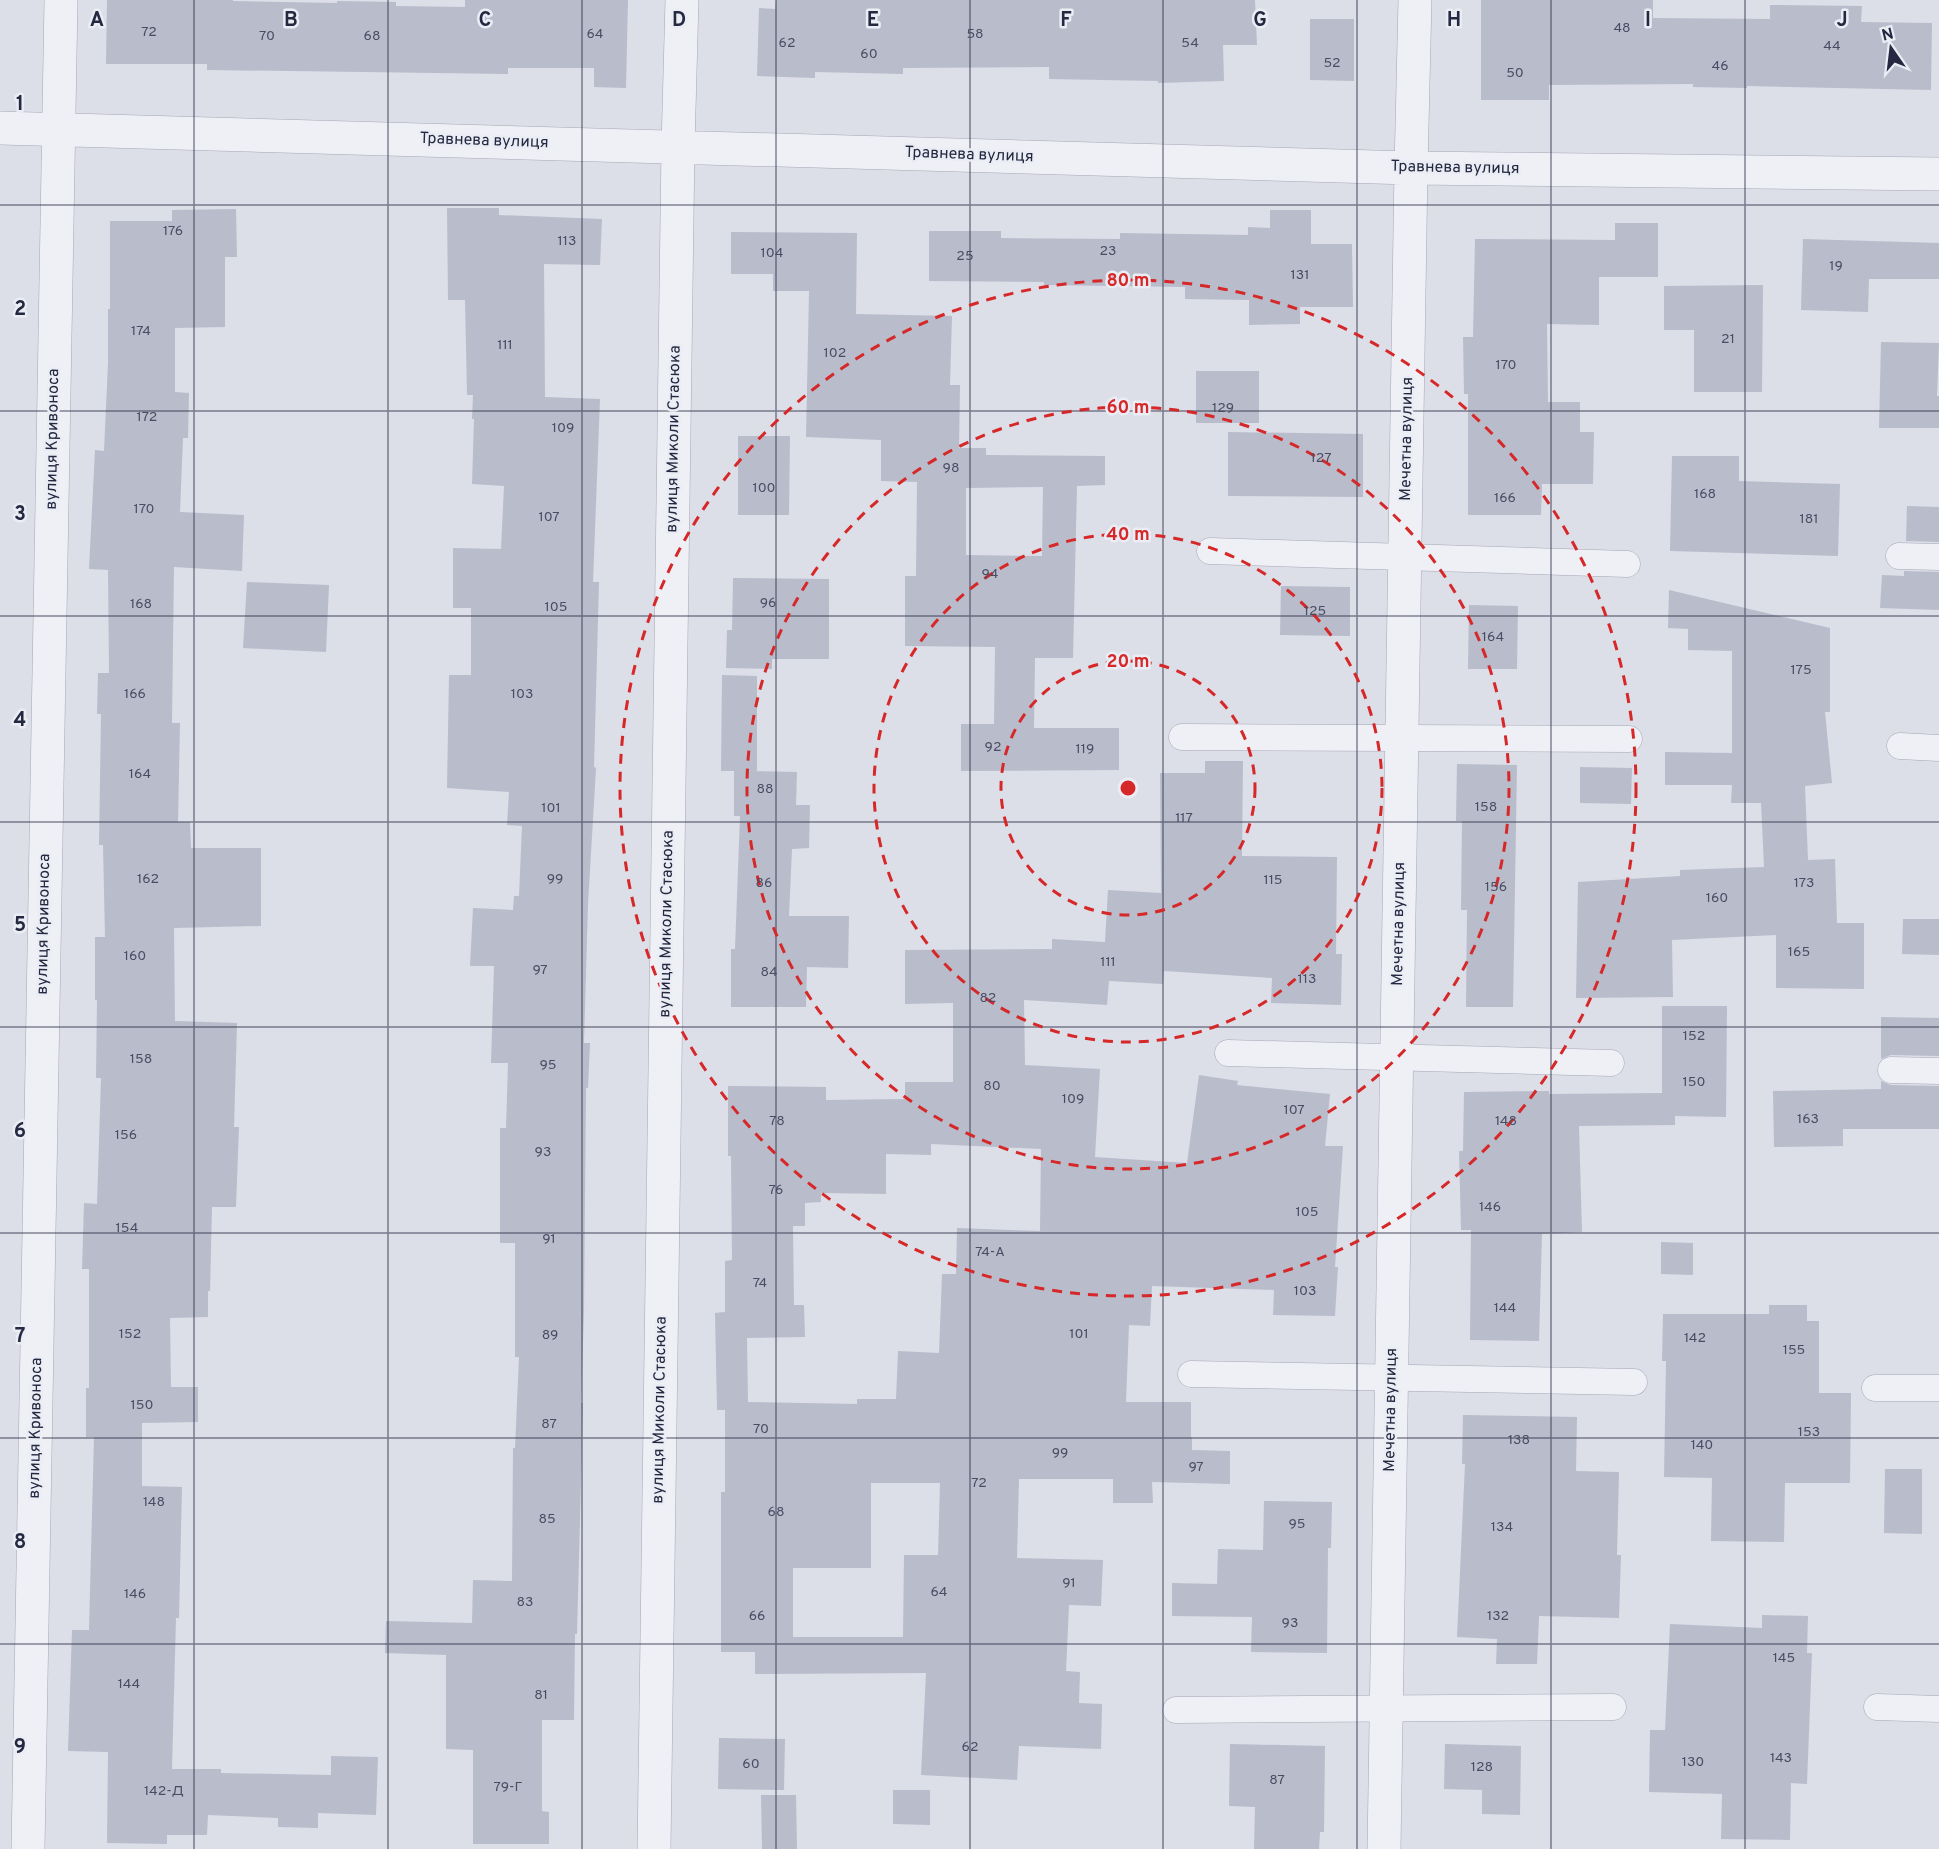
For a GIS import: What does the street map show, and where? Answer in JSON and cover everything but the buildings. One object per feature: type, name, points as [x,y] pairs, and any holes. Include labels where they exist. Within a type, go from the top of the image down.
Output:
[{"type":"street","name":"вулиця Кривоноса","points":[[28,1849],[61,0]]},
{"type":"street","name":"вулиця Миколи Стасюка","points":[[654,1849],[682,0]]},
{"type":"street","name":"Мечетна вулиця","points":[[1384,1849],[1415,0]]},
{"type":"street","name":"Травнева вулиця","points":[[0,128],[1411,168],[1939,174]]},
{"type":"lane","points":[[1210,551],[1627,564]]},
{"type":"lane","points":[[1899,556],[1939,557]]},
{"type":"lane","points":[[1182,737],[1629,739]]},
{"type":"lane","points":[[1900,746],[1939,748]]},
{"type":"lane","points":[[1228,1053],[1611,1063]]},
{"type":"lane","points":[[1891,1070],[1939,1071]]},
{"type":"lane","points":[[1191,1374],[1634,1382]]},
{"type":"lane","points":[[1875,1388],[1939,1388]]},
{"type":"lane","points":[[1176,1710],[1613,1707]]},
{"type":"lane","points":[[1877,1707],[1939,1709]]}]
